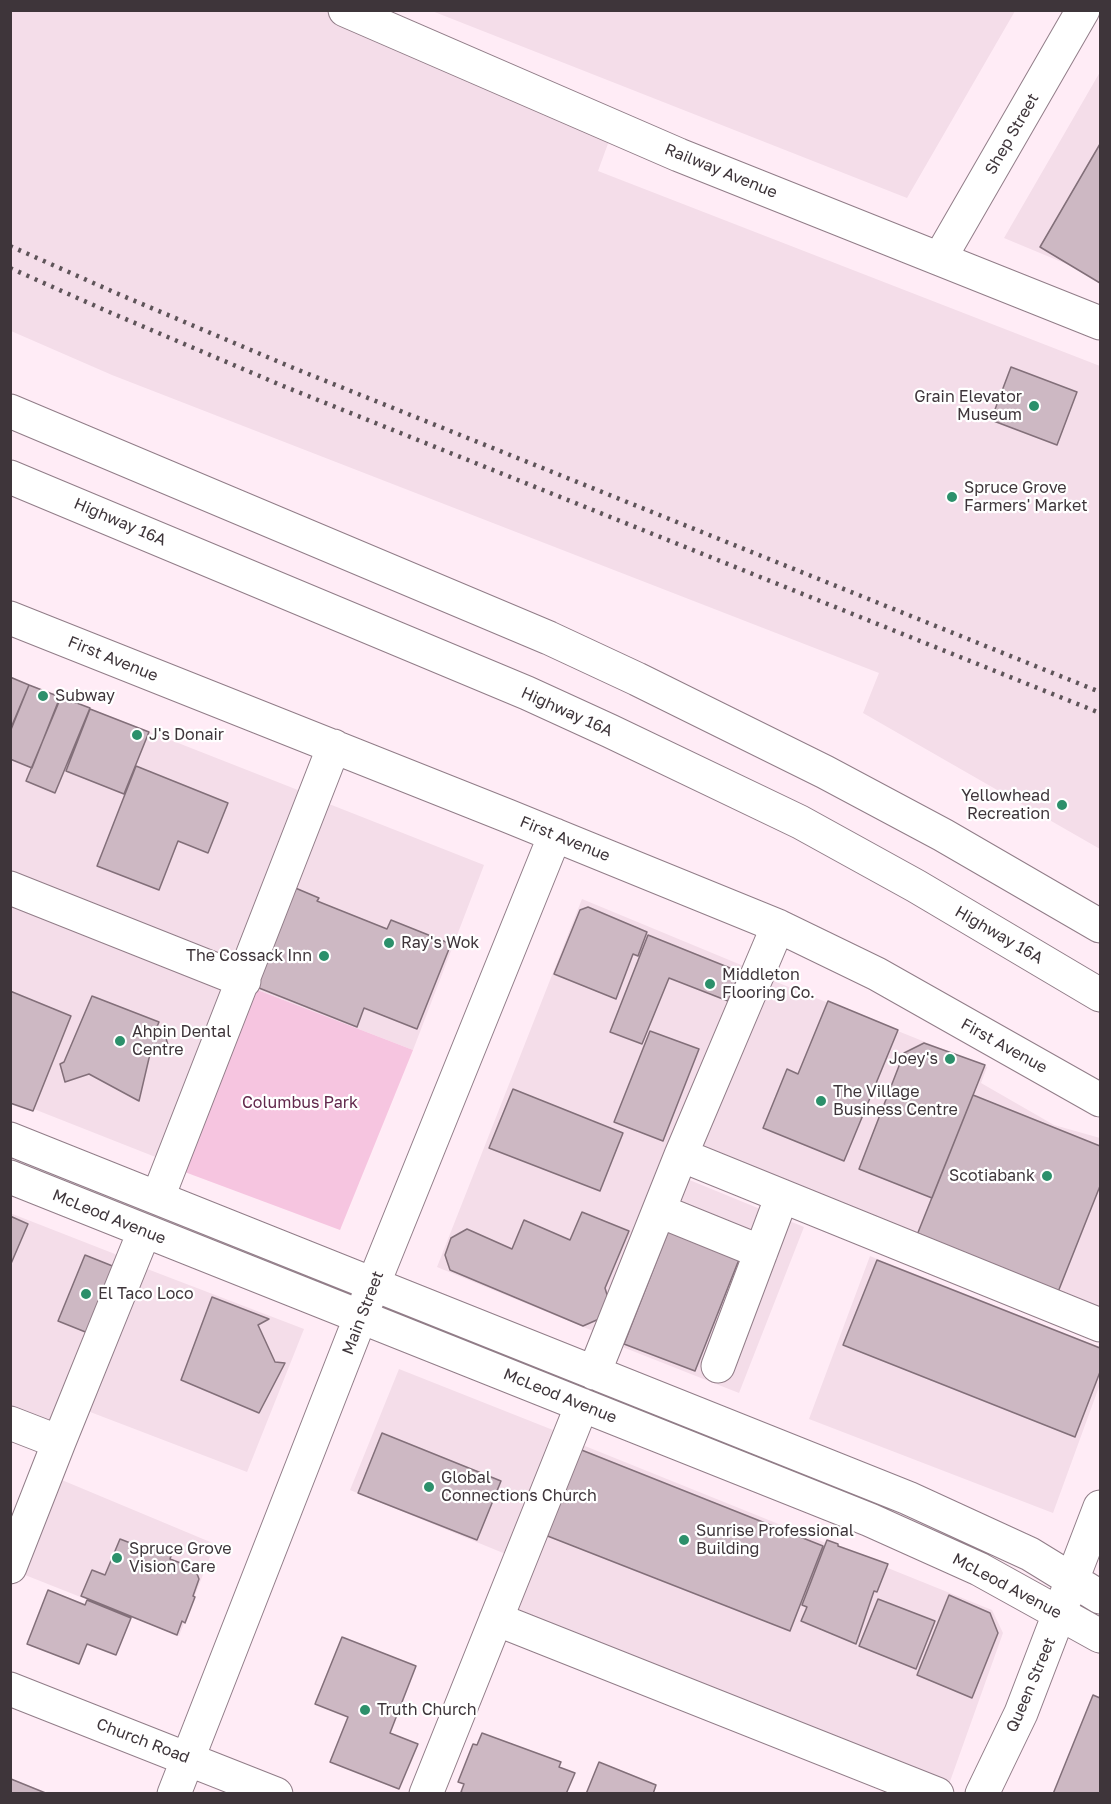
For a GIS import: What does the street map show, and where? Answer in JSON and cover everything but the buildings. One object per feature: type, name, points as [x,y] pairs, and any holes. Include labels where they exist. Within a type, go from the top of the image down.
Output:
[{"type":"street","name":"Shep Street","points":[[940,258],[1083,10]]},
{"type":"street","name":"Railway Avenue","points":[[349,12],[679,155],[1101,323]]},
{"type":"street","points":[[10,411],[549,638],[637,679],[825,772],[943,835],[1101,926]]},
{"type":"street","name":"Highway 16A","points":[[10,477],[516,689],[610,731],[800,822],[916,886],[1101,995]]},
{"type":"street","name":"First Avenue","points":[[10,618],[778,926],[877,974],[1101,1100]]},
{"type":"street","points":[[158,1197],[334,746]]},
{"type":"street","name":"Main Street","points":[[174,1794],[186,1758],[373,1285],[555,835]]},
{"type":"street","points":[[10,888],[244,981]]},
{"type":"street","points":[[1061,902],[1101,916]]},
{"type":"street","points":[[594,1373],[681,1155],[778,926]]},
{"type":"street","name":"McLeod Avenue","points":[[10,1138],[908,1498],[1011,1545],[1101,1597]]},
{"type":"street","points":[[681,1155],[1101,1325]]},
{"type":"street","name":"McLeod Avenue","points":[[10,1177],[870,1520],[979,1569],[1101,1636]]},
{"type":"street","points":[[718,1366],[782,1196]]},
{"type":"street","points":[[660,1210],[761,1252]]},
{"type":"street","points":[[10,1567],[58,1442],[144,1232]]},
{"type":"street","points":[[426,1794],[582,1404]]},
{"type":"street","points":[[10,1423],[58,1442]]},
{"type":"street","name":"Queen Street","points":[[982,1794],[1021,1713],[1101,1507]]},
{"type":"street","points":[[496,1619],[937,1794]]},
{"type":"street","name":"Church Road","points":[[10,1689],[276,1794]]},
{"type":"shaded area","points":[[11,11],[356,11],[610,138],[598,171],[1100,366],[1100,849],[863,713],[879,673],[112,375],[11,331]]},
{"type":"shaded area","points":[[432,11],[1015,11],[907,198]]},
{"type":"shaded area","points":[[1100,72],[1100,278],[1004,238]]},
{"type":"shaded area","points":[[10,677],[303,792],[234,963],[11,874]]},
{"type":"shaded area","points":[[324,802],[484,865],[413,1050],[255,989]]},
{"type":"shaded area","points":[[582,899],[746,967],[598,1333],[437,1267]]},
{"type":"shaded area","points":[[10,904],[223,987],[158,1158],[11,1100]]},
{"type":"shaded area","points":[[769,979],[987,1067],[981,1083],[1054,1125],[1100,1138],[1100,1308],[702,1149]]},
{"type":"shaded area","points":[[687,1179],[804,1227],[739,1393],[620,1346]]},
{"type":"shaded area","points":[[10,1213],[120,1256],[50,1427],[11,1411]]},
{"type":"shaded area","points":[[870,1256],[1100,1347],[1100,1384],[1053,1513],[809,1419]]},
{"type":"shaded area","points":[[142,1267],[304,1329],[247,1472],[85,1410]]},
{"type":"shaded area","points":[[399,1369],[558,1432],[508,1555],[350,1490]]},
{"type":"shaded area","points":[[580,1444],[992,1610],[1003,1633],[948,1787],[520,1615],[516,1606]]},
{"type":"shaded area","name":"Spruce Grove Vision Care","points":[[57,1478],[215,1544],[179,1636],[20,1573]]},
{"type":"green space","name":"Columbus Park","points":[[255,989],[413,1050],[340,1230],[182,1171]]},
{"type":"railway","points":[[10,246],[291,367],[1100,692]]},
{"type":"railway","points":[[10,268],[283,386],[1100,713]]},
{"type":"place","name":"Grain Elevator Museum","points":[[1034,406]]},
{"type":"place","name":"Spruce Grove Farmers' Market","points":[[952,497]]},
{"type":"place","name":"Subway","points":[[43,696]]},
{"type":"place","name":"J's Donair","points":[[137,735]]},
{"type":"place","name":"Yellowhead Recreation","points":[[1062,805]]},
{"type":"place","name":"Ray's Wok","points":[[389,943]]},
{"type":"place","name":"The Cossack Inn","points":[[324,956]]},
{"type":"place","name":"Middleton Flooring Co.","points":[[710,984]]},
{"type":"place","name":"Ahpin Dental Centre","points":[[120,1041]]},
{"type":"place","name":"Joey's","points":[[950,1059]]},
{"type":"place","name":"The Village Business Centre","points":[[821,1101]]},
{"type":"place","name":"Scotiabank","points":[[1047,1176]]},
{"type":"place","name":"El Taco Loco","points":[[86,1294]]},
{"type":"place","name":"Global Connections Church","points":[[429,1487]]},
{"type":"place","name":"Sunrise Professional Building","points":[[684,1540]]},
{"type":"place","name":"Spruce Grove Vision Care","points":[[117,1558]]},
{"type":"place","name":"Truth Church","points":[[365,1710]]}]
